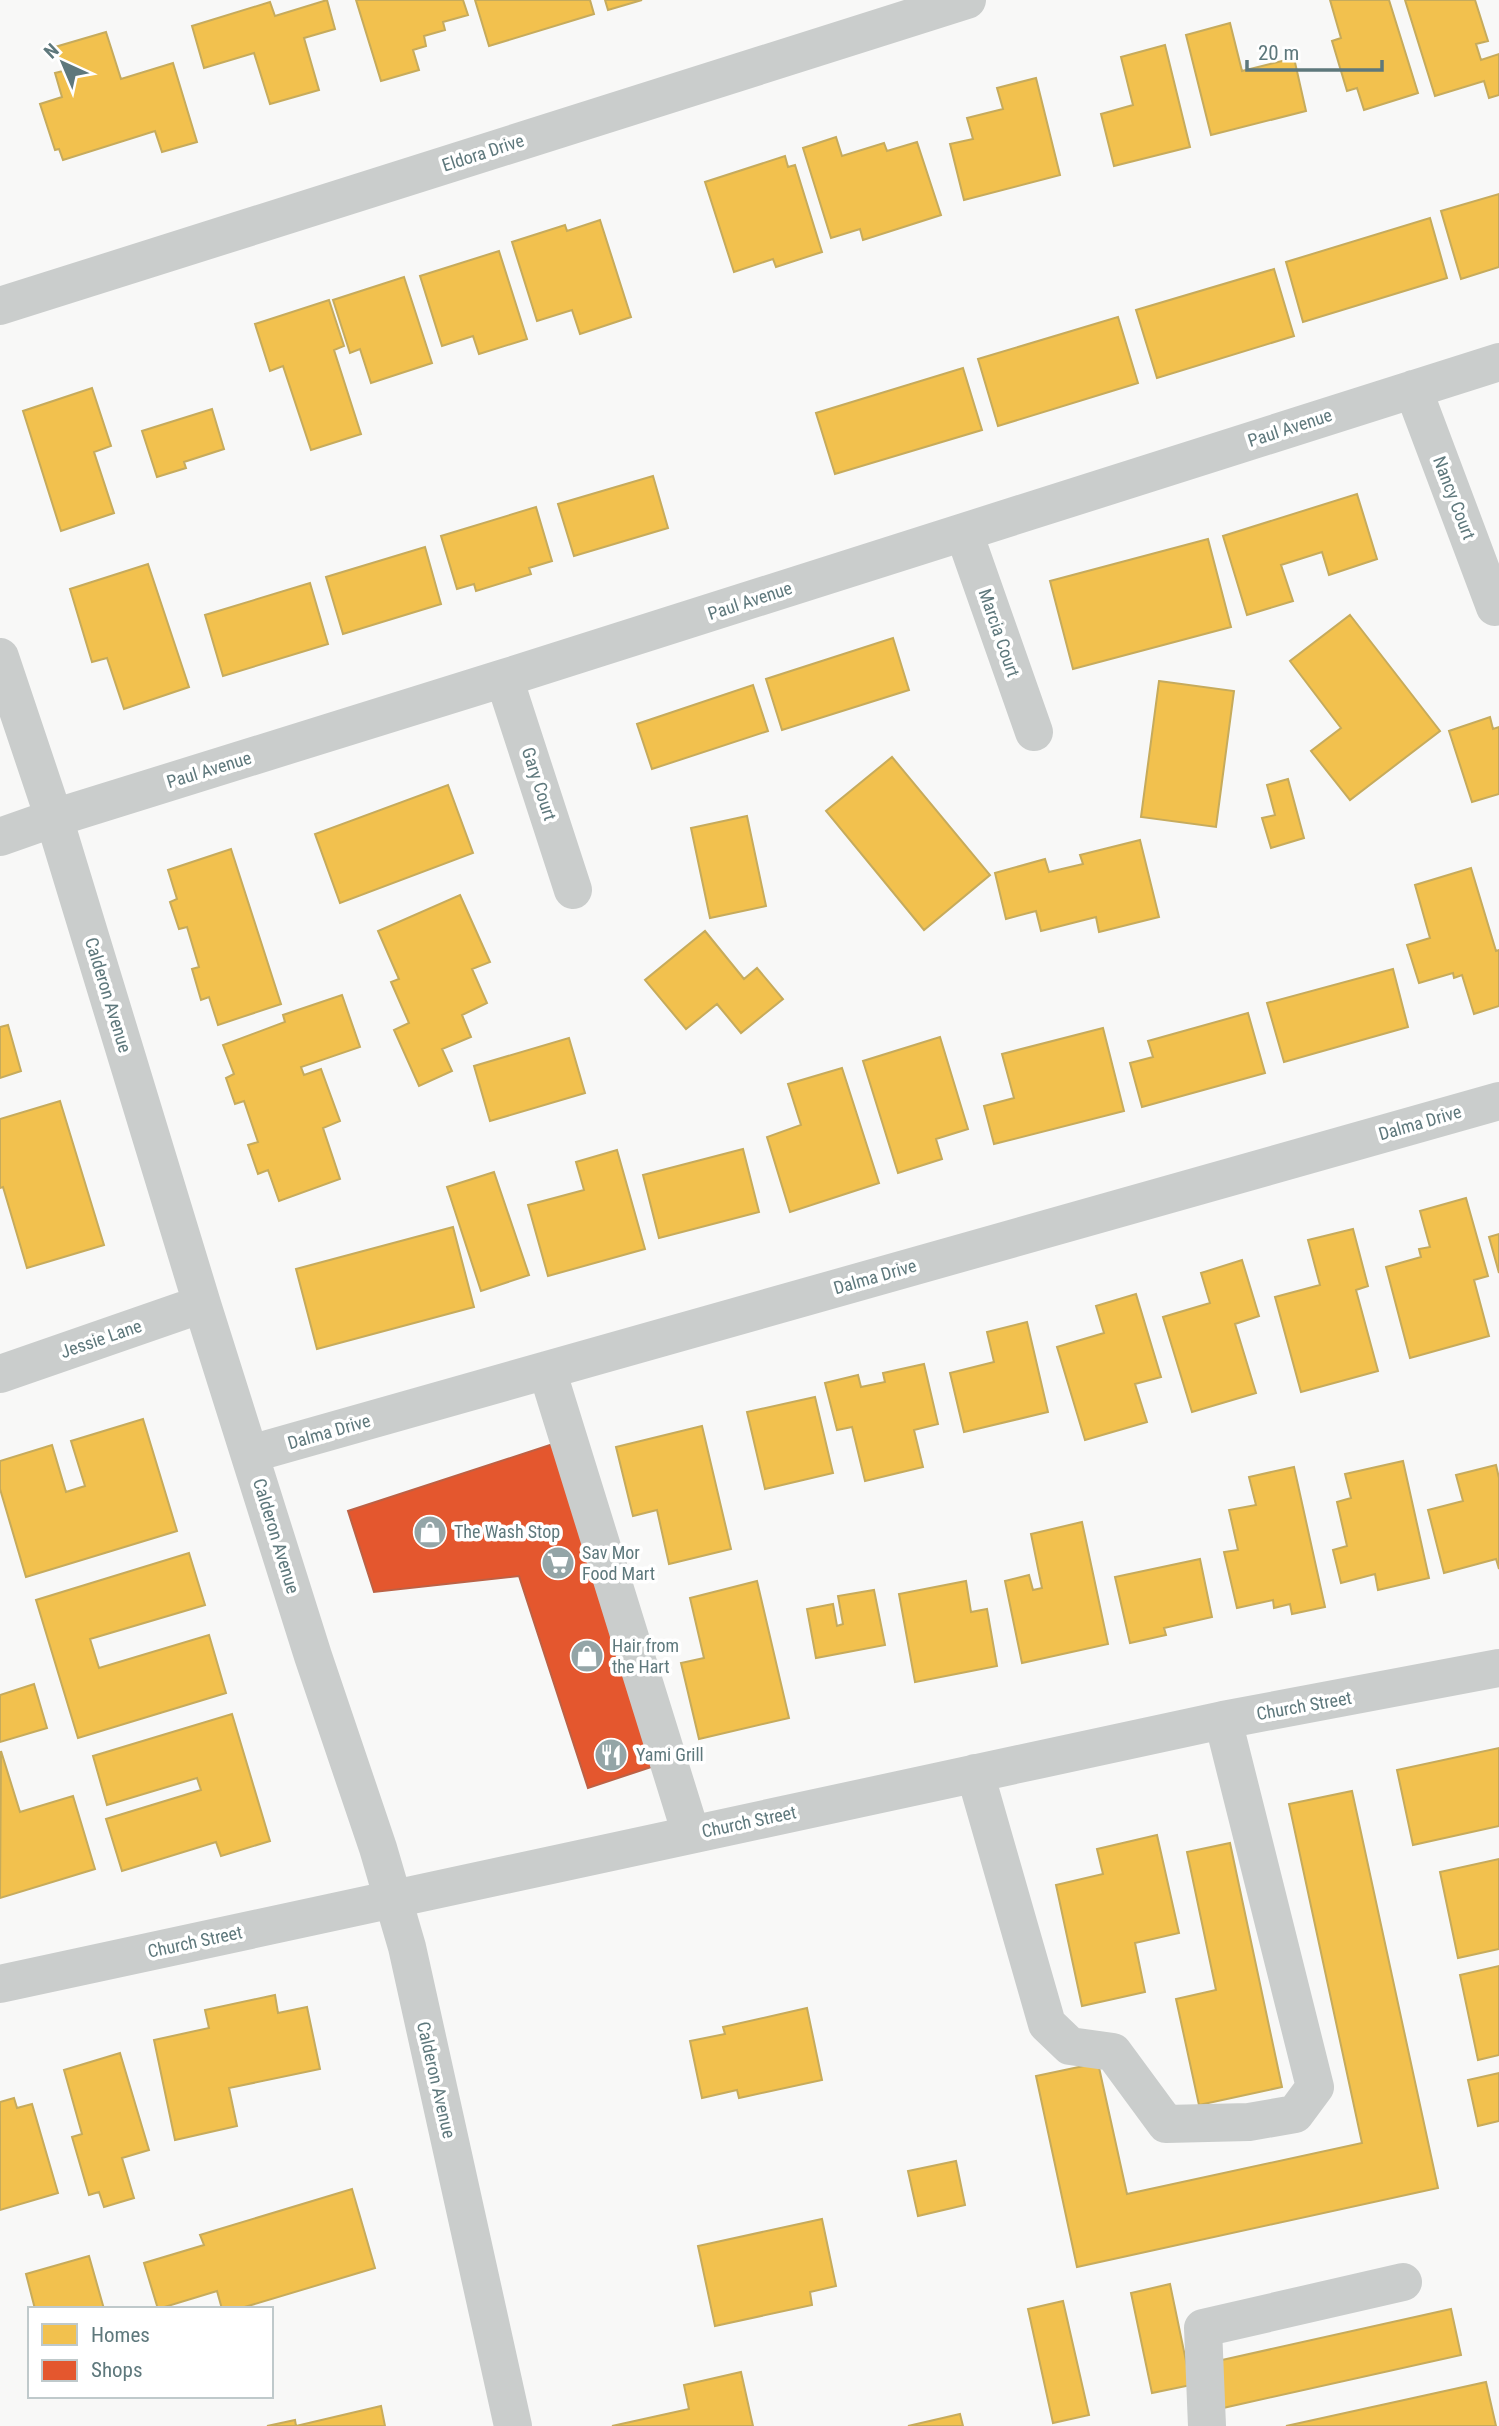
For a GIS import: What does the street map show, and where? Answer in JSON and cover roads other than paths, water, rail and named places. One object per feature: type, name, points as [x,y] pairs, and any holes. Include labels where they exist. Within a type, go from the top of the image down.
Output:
[{"type":"street","name":"Eldora Drive","points":[[0,306],[967,0]]},
{"type":"street","name":"Paul Avenue","points":[[0,837],[1499,362]]},
{"type":"street","name":"Nancy Court","points":[[1413,389],[1495,607]]},
{"type":"street","name":"Marcia Court","points":[[964,533],[1034,732]]},
{"type":"street","name":"Calderon Avenue","points":[[0,657],[54,818],[202,1304],[313,1656],[394,1899],[407,1947],[513,2426]]},
{"type":"street","name":"Gary Court","points":[[505,678],[573,890]]},
{"type":"street","name":"Dalma Drive","points":[[250,1454],[1499,1101]]},
{"type":"street","name":"Jessie Lane","points":[[0,1374],[202,1304]]},
{"type":"street","points":[[547,1370],[691,1834]]},
{"type":"street","name":"Church Street","points":[[0,1984],[1223,1720],[1499,1668]]},
{"type":"street","points":[[975,1773],[1047,2024],[1070,2046],[1113,2052],[1166,2124],[1249,2122],[1295,2114],[1315,2087],[1223,1720]]},
{"type":"street","points":[[1207,2426],[1203,2328],[1403,2281]]},
{"type":"place","name":"The Wash Stop","points":[[430,1532]]},
{"type":"place","name":"Sav Mor Food Mart","points":[[558,1563]]},
{"type":"place","name":"Hair from the Hart","points":[[587,1656]]},
{"type":"place","name":"Yami Grill","points":[[611,1755]]}]
